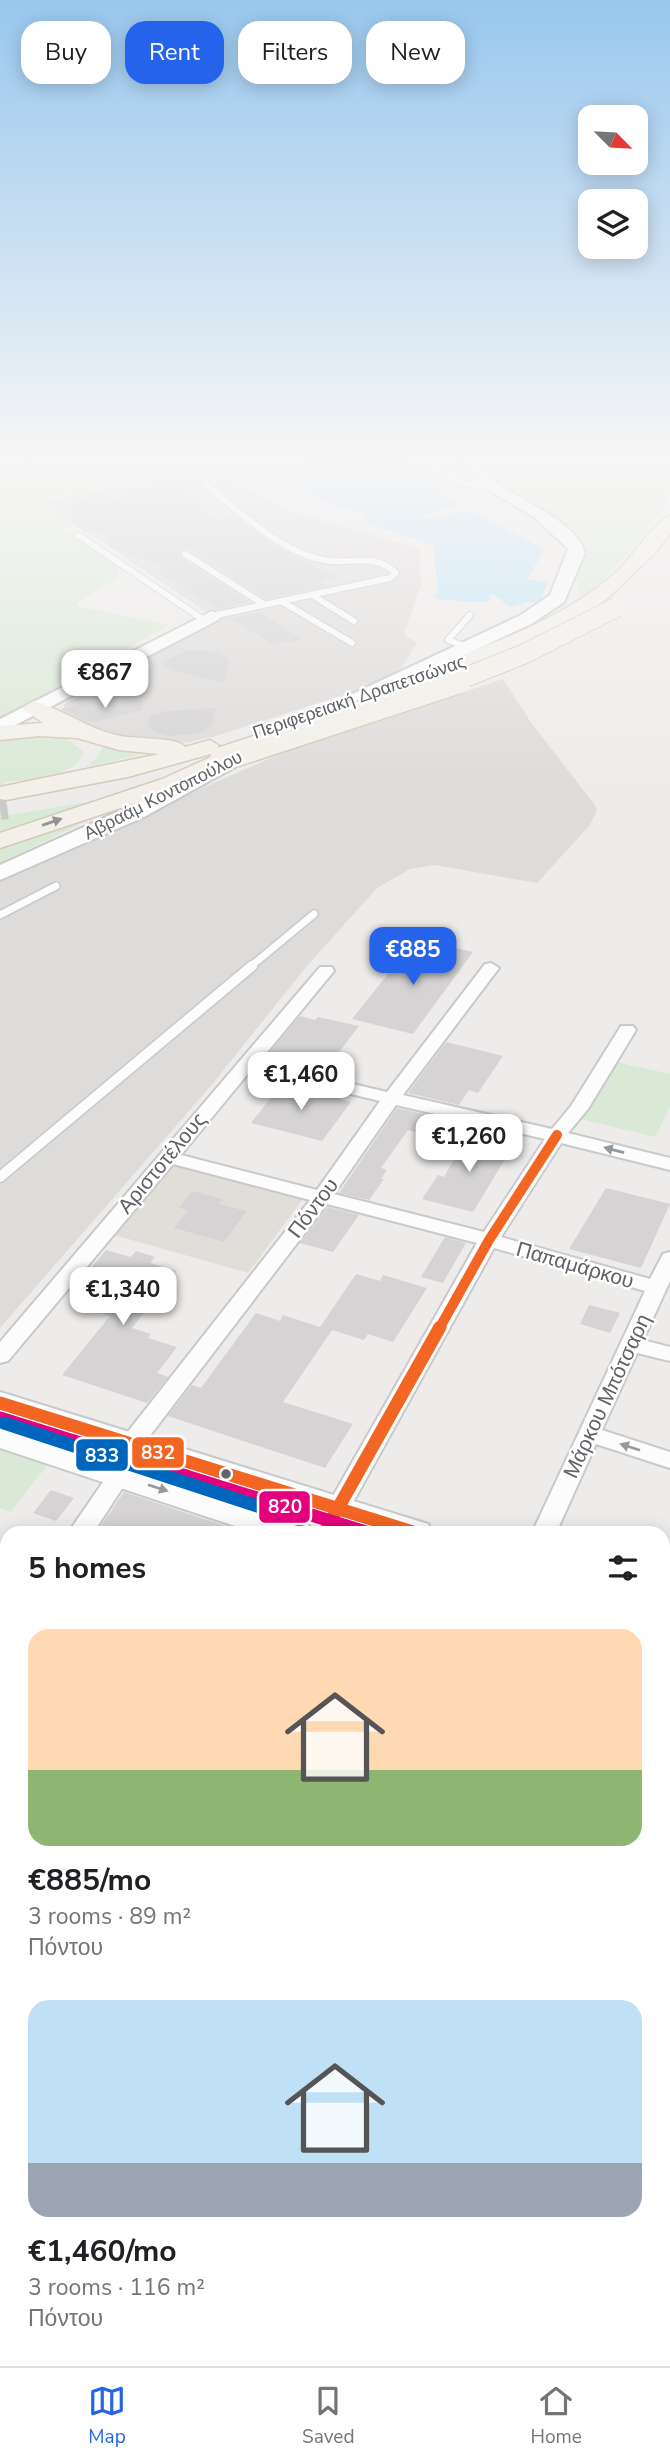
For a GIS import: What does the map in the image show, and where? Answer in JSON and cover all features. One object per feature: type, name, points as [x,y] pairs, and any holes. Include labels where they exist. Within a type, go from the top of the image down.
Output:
[{"type":"main road","name":"Περιφερειακή Δραπετσώνας","points":[[227,749],[478,656],[552,624],[594,601],[634,567]]},
{"type":"main road","name":"Περιφερειακή Δραπετσώνας","points":[[227,749],[491,668],[574,631],[617,607],[637,592]]},
{"type":"main road","points":[[32,717],[77,735],[91,746],[93,754],[81,767],[14,796],[97,792],[170,784],[227,749]]},
{"type":"main road","points":[[0,733],[32,717],[127,745],[227,749]]},
{"type":"main road","points":[[0,841],[97,792]]},
{"type":"street","name":"Αβραάμ Κοντοπούλου","points":[[0,873],[136,812],[292,730],[540,613],[555,602],[571,567]]},
{"type":"street","points":[[0,727],[32,717],[208,618]]},
{"type":"street","name":"Πόντου","points":[[131,1444],[322,1196],[390,1100],[491,968]]},
{"type":"street","name":"Αριστοτέλους","points":[[0,1356],[326,971]]},
{"type":"street","points":[[332,1521],[489,1240],[558,1135],[579,1109],[627,1030]]},
{"type":"street","points":[[247,1064],[390,1100],[558,1135],[670,1164]]},
{"type":"street","name":"Παπαμάρκου","points":[[168,1157],[489,1240],[657,1289]]},
{"type":"street","name":"Μάρκου Μπότσαρη","points":[[547,1526],[670,1259]]},
{"type":"street","points":[[631,1344],[670,1354]]},
{"type":"street","points":[[0,1403],[131,1444],[332,1521],[367,1526]]},
{"type":"street","points":[[589,1434],[670,1460]]},
{"type":"street","points":[[0,1436],[275,1526]]},
{"type":"street","points":[[85,1526],[120,1475]]},
{"type":"lane","points":[[129,567],[208,618],[262,603],[390,578],[396,573],[392,567]]},
{"type":"lane","points":[[206,567],[262,603]]},
{"type":"lane","points":[[312,595],[354,621]]},
{"type":"lane","points":[[281,601],[352,643]]},
{"type":"lane","points":[[467,647],[448,640],[470,615]]},
{"type":"lane","points":[[0,915],[56,886]]},
{"type":"lane","points":[[0,1177],[314,914]]},
{"type":"shaded area","points":[[139,567],[420,567],[421,585],[404,634],[417,643],[400,670],[377,684],[216,736],[189,742],[148,744],[77,724],[62,714],[65,703],[218,620]]},
{"type":"shaded area","points":[[503,679],[530,721],[594,804],[597,810],[590,825],[537,883],[435,865],[410,869],[377,888],[307,966],[210,1087],[0,1328],[0,877],[289,750]]},
{"type":"shaded area","points":[[174,1163],[303,1199],[248,1273],[114,1235]]},
{"type":"green space","points":[[0,567],[117,567],[117,577],[78,602],[77,606],[169,625],[0,721]]},
{"type":"green space","points":[[582,567],[616,567],[602,581],[579,596],[577,580]]},
{"type":"green space","points":[[63,736],[83,751],[80,760],[73,767],[62,772],[3,782],[9,815],[98,800],[0,835],[0,737]]},
{"type":"green space","points":[[104,745],[161,750],[85,767],[96,759]]},
{"type":"green space","points":[[109,810],[0,863],[0,848]]},
{"type":"green space","points":[[613,1061],[670,1074],[670,1107],[655,1137],[580,1119]]},
{"type":"green space","points":[[0,1415],[290,1508],[296,1511],[297,1519],[295,1521],[0,1433]]},
{"type":"green space","points":[[0,1448],[48,1464],[11,1512],[0,1508]]},
{"type":"water","points":[[436,567],[534,567],[527,579],[548,582],[539,603],[529,602],[510,607],[494,595],[489,595],[490,601],[485,602],[435,599]]},
{"type":"building","points":[[195,567],[250,602],[218,609],[155,570]]},
{"type":"building","points":[[217,567],[318,567],[336,577],[320,581],[328,586],[266,599]]},
{"type":"building","points":[[259,612],[303,639],[274,645],[231,618]]},
{"type":"building","points":[[189,650],[217,652],[230,659],[224,683],[178,672],[160,663]]},
{"type":"building","points":[[142,700],[143,710],[97,721],[87,721],[61,709],[86,703]]},
{"type":"building","points":[[216,708],[211,726],[200,733],[167,736],[156,733],[148,726],[149,716],[165,711]]},
{"type":"building","points":[[416,939],[473,952],[413,1034],[352,1019]]},
{"type":"building","points":[[300,1016],[359,1026],[322,1074],[295,1068],[298,1064],[284,1060],[287,1056],[270,1052]]},
{"type":"building","points":[[446,1042],[503,1056],[478,1093],[469,1090],[459,1105],[408,1093]]},
{"type":"building","points":[[284,1081],[351,1102],[322,1141],[251,1123]]},
{"type":"building","points":[[397,1108],[449,1120],[438,1138],[408,1130],[381,1168],[387,1170],[381,1179],[384,1179],[369,1200],[339,1193]]},
{"type":"building","points":[[468,1135],[513,1146],[473,1212],[422,1199],[438,1175],[444,1177]]},
{"type":"building","points":[[606,1188],[670,1204],[641,1268],[569,1249]]},
{"type":"building","points":[[192,1191],[222,1199],[219,1204],[247,1211],[224,1242],[174,1228],[188,1210],[179,1208]]},
{"type":"building","points":[[328,1207],[359,1215],[333,1252],[300,1243]]},
{"type":"building","points":[[445,1237],[466,1243],[443,1283],[421,1277]]},
{"type":"building","points":[[106,1250],[131,1257],[136,1251],[155,1257],[150,1263],[176,1271],[132,1328],[151,1334],[148,1338],[177,1347],[157,1373],[168,1377],[147,1403],[62,1375],[110,1316],[90,1309],[95,1303],[69,1295]]},
{"type":"building","points":[[356,1274],[380,1281],[383,1275],[427,1288],[393,1342],[368,1334],[364,1340],[332,1330],[283,1402],[353,1424],[325,1468],[168,1416],[192,1385],[201,1388],[256,1313],[280,1321],[283,1315],[320,1327]]},
{"type":"building","points":[[589,1305],[620,1313],[610,1333],[580,1324]]},
{"type":"building","points":[[51,1490],[74,1498],[56,1521],[33,1513]]},
{"type":"building","points":[[124,1492],[225,1526],[101,1526]]},
{"type":"tunnel","points":[[0,808],[7,807]]},
{"type":"transit line","name":"832","points":[[328,1526],[489,1240],[557,1135]]},
{"type":"transit line","name":"832","points":[[0,1403],[394,1526]]},
{"type":"transit line","name":"820","points":[[0,1418],[347,1526]]},
{"type":"transit line","name":"833","points":[[4,1423],[300,1520]]}]
